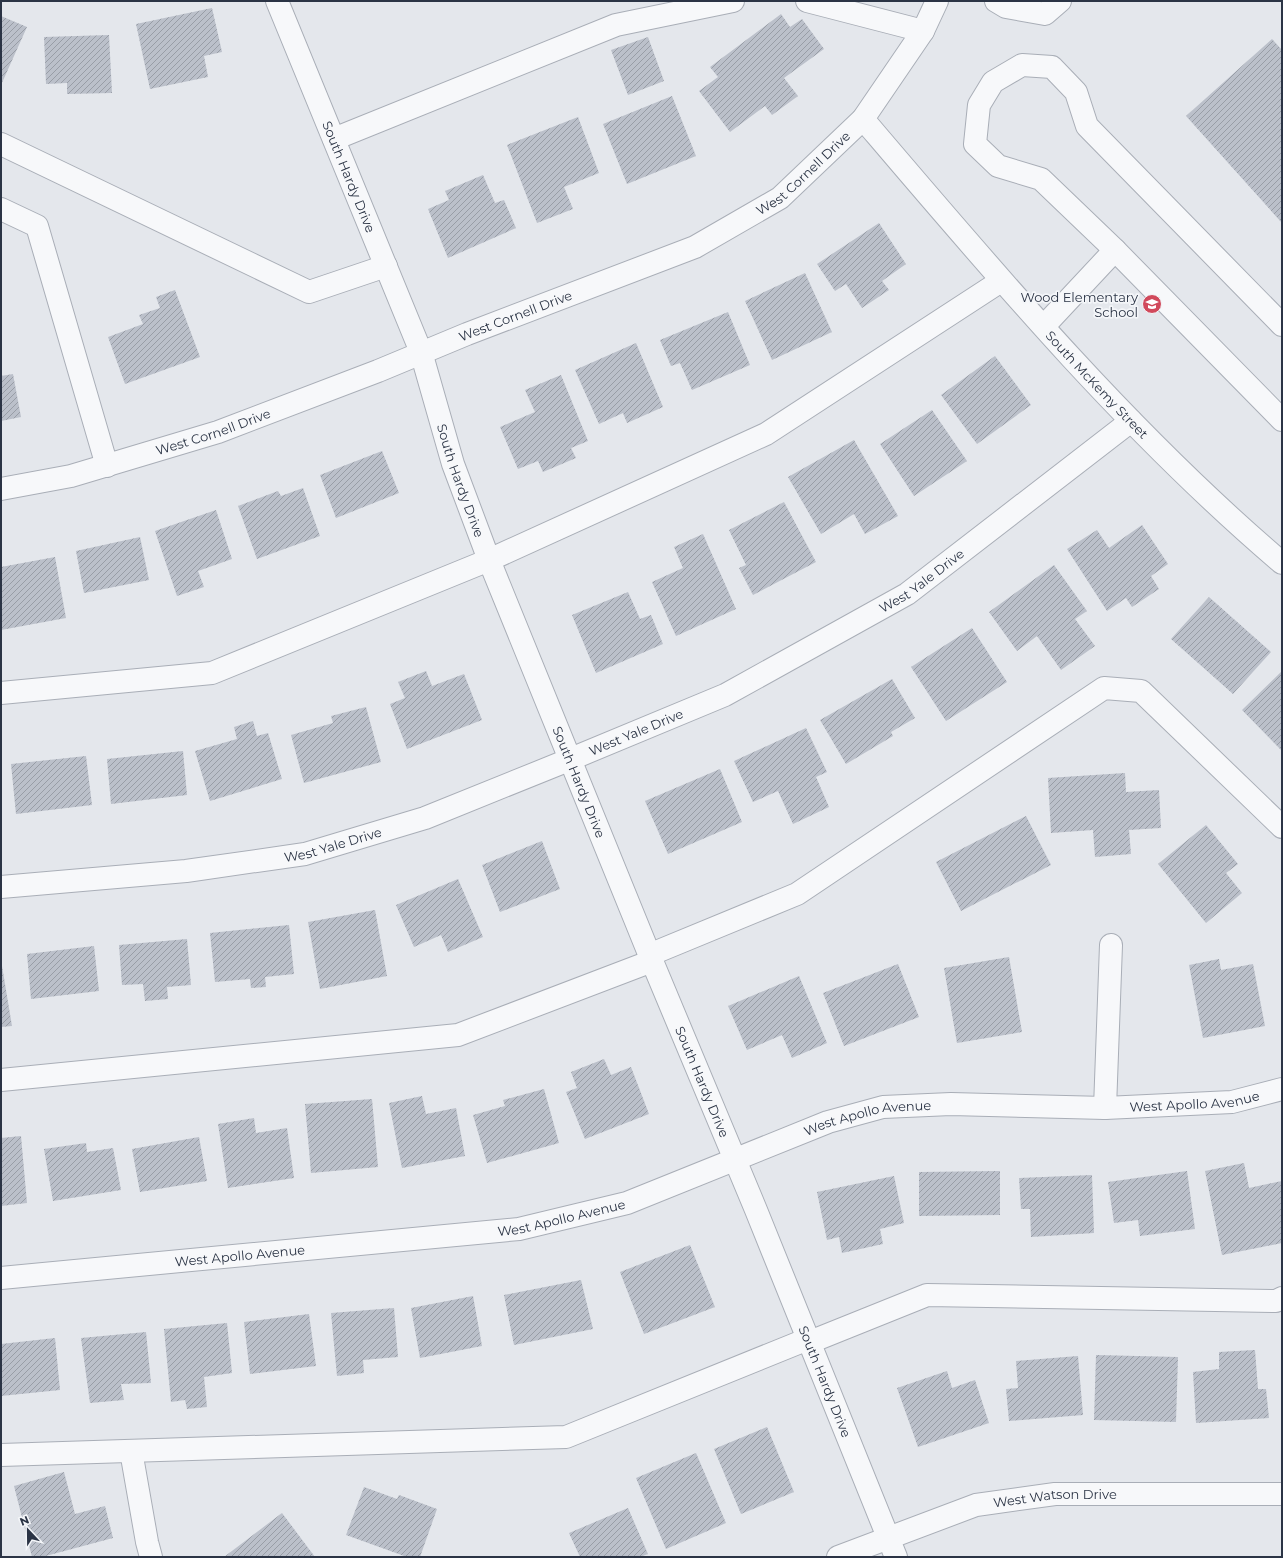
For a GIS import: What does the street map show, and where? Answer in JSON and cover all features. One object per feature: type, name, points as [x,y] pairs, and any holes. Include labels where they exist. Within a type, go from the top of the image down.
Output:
[{"type":"street","name":"South Hardy Drive","points":[[277,1],[421,352],[453,464],[489,560],[651,958],[735,1159],[896,1557]]},
{"type":"street","points":[[334,139],[616,25],[733,1]]},
{"type":"street","points":[[807,1],[924,31]]},
{"type":"street","name":"West Cornell Drive","points":[[1,489],[71,476],[218,432],[695,247],[780,198],[863,119],[924,31],[937,1]]},
{"type":"street","points":[[996,1],[1006,7],[1045,14],[1060,1]]},
{"type":"street","points":[[1282,325],[1087,126],[1076,92],[1052,67],[1022,65],[993,82],[979,105],[975,144],[998,166],[1041,179],[1115,250],[1282,420]]},
{"type":"street","name":"South McKemy Street","points":[[863,119],[1001,281],[1131,421],[1244,531],[1282,564]]},
{"type":"street","points":[[1,144],[309,292],[386,266]]},
{"type":"street","points":[[1,209],[37,226],[107,466]]},
{"type":"street","points":[[1044,326],[1115,250]]},
{"type":"street","points":[[1,693],[212,673],[489,560],[766,434],[1001,281]]},
{"type":"street","name":"West Yale Drive","points":[[1,887],[186,871],[305,854],[425,818],[571,759],[725,695],[907,594],[1131,421]]},
{"type":"street","points":[[1,1080],[458,1035],[651,958],[797,894],[1104,688],[1141,691],[1282,827]]},
{"type":"street","points":[[1105,1108],[1111,945]]},
{"type":"street","name":"West Apollo Avenue","points":[[1,1278],[519,1229],[627,1203],[828,1122],[883,1107],[951,1104],[1105,1108],[1232,1102],[1282,1089]]},
{"type":"street","points":[[1,1455],[566,1437],[927,1295],[1276,1301],[1282,1298]]},
{"type":"street","points":[[131,1451],[151,1557]]},
{"type":"street","name":"West Watson Drive","points":[[838,1557],[976,1505],[1056,1494],[1282,1494]]},
{"type":"building","points":[[212,8],[222,52],[204,56],[208,77],[150,89],[136,24]]},
{"type":"building","points":[[781,14],[790,27],[802,19],[824,49],[784,78],[798,96],[772,115],[765,106],[730,132],[699,91],[718,77],[710,67]]},
{"type":"building","points":[[1,16],[27,27],[1,85]]},
{"type":"building","points":[[109,35],[112,93],[67,94],[67,83],[46,84],[44,37]]},
{"type":"building","points":[[648,37],[664,81],[628,95],[611,50]]},
{"type":"building","points":[[1272,39],[1282,50],[1282,223],[1186,116]]},
{"type":"building","points":[[672,96],[696,156],[627,184],[603,124]]},
{"type":"building","points":[[578,117],[599,173],[564,187],[573,209],[537,223],[507,145]]},
{"type":"building","points":[[483,175],[495,203],[504,200],[516,228],[448,258],[428,209],[449,200],[445,191]]},
{"type":"building","points":[[879,223],[906,264],[882,281],[889,290],[862,308],[846,284],[835,291],[817,264]]},
{"type":"building","points":[[805,273],[832,332],[772,360],[745,301]]},
{"type":"building","points":[[175,290],[200,357],[125,384],[108,337],[143,324],[139,315],[160,308],[156,297]]},
{"type":"building","points":[[728,312],[750,365],[692,390],[680,363],[671,366],[660,340]]},
{"type":"building","points":[[636,343],[663,407],[627,423],[623,413],[599,424],[575,370]]},
{"type":"building","points":[[995,356],[1031,405],[977,444],[941,395]]},
{"type":"building","points":[[13,374],[21,417],[1,421],[1,376]]},
{"type":"building","points":[[561,375],[588,441],[571,448],[576,458],[543,472],[538,461],[518,469],[500,427],[535,412],[525,390]]},
{"type":"building","points":[[932,410],[967,461],[914,496],[880,444]]},
{"type":"building","points":[[854,440],[898,516],[865,534],[854,514],[821,534],[788,477]]},
{"type":"building","points":[[382,451],[399,493],[336,518],[320,475]]},
{"type":"building","points":[[303,488],[320,536],[257,559],[238,506],[278,491],[281,496]]},
{"type":"building","points":[[784,502],[816,562],[753,595],[739,568],[746,565],[729,530]]},
{"type":"building","points":[[216,510],[232,559],[198,571],[204,587],[177,596],[155,531]]},
{"type":"building","points":[[1142,525],[1168,564],[1151,576],[1159,589],[1132,607],[1126,598],[1107,611],[1067,549],[1097,530],[1109,548]]},
{"type":"building","points":[[703,534],[736,609],[676,636],[652,582],[683,568],[674,547]]},
{"type":"building","points":[[140,537],[149,580],[84,593],[76,551]]},
{"type":"building","points":[[55,557],[66,618],[1,630],[1,567]]},
{"type":"building","points":[[1054,565],[1087,611],[1075,619],[1095,646],[1061,670],[1037,636],[1017,651],[989,612]]},
{"type":"building","points":[[628,592],[640,619],[651,615],[663,644],[596,673],[572,615]]},
{"type":"building","points":[[1209,597],[1271,652],[1233,694],[1171,639]]},
{"type":"building","points":[[972,628],[1007,682],[946,721],[911,667]]},
{"type":"building","points":[[426,671],[432,686],[464,674],[482,720],[407,749],[390,704],[405,698],[398,682]]},
{"type":"building","points":[[1282,671],[1282,751],[1242,710]]},
{"type":"building","points":[[892,679],[915,718],[891,732],[893,736],[846,764],[820,720]]},
{"type":"building","points":[[366,707],[381,762],[304,783],[291,735],[333,723],[331,716]]},
{"type":"building","points":[[253,721],[257,736],[268,733],[282,779],[210,801],[195,751],[237,739],[234,727]]},
{"type":"building","points":[[806,728],[827,772],[816,777],[829,807],[793,824],[778,791],[753,802],[734,761]]},
{"type":"building","points":[[183,751],[187,795],[111,804],[107,759]]},
{"type":"building","points":[[86,756],[92,805],[16,814],[11,764]]},
{"type":"building","points":[[720,769],[742,822],[668,854],[645,801]]},
{"type":"building","points":[[1125,773],[1126,792],[1159,790],[1161,828],[1129,830],[1131,854],[1095,857],[1093,830],[1051,833],[1048,778]]},
{"type":"building","points":[[1026,816],[1051,865],[961,911],[936,862]]},
{"type":"building","points":[[1206,825],[1238,864],[1226,873],[1242,893],[1206,923],[1158,864]]},
{"type":"building","points":[[542,841],[560,889],[500,912],[482,865]]},
{"type":"building","points":[[458,879],[483,937],[448,952],[441,935],[414,947],[396,905]]},
{"type":"building","points":[[375,910],[387,976],[320,989],[308,922]]},
{"type":"building","points":[[289,925],[294,974],[265,977],[266,987],[251,988],[250,979],[215,982],[210,933]]},
{"type":"building","points":[[187,939],[191,985],[167,987],[168,999],[145,1001],[143,984],[122,985],[119,945]]},
{"type":"building","points":[[94,946],[99,991],[31,999],[27,954]]},
{"type":"building","points":[[1009,957],[1022,1032],[957,1043],[944,968]]},
{"type":"building","points":[[1219,959],[1221,970],[1253,964],[1265,1026],[1203,1038],[1189,965]]},
{"type":"building","points":[[1,960],[12,1026],[1,1027]]},
{"type":"building","points":[[898,964],[919,1017],[844,1046],[823,993]]},
{"type":"building","points":[[799,976],[827,1043],[792,1058],[782,1035],[747,1050],[728,1006]]},
{"type":"building","points":[[604,1059],[611,1075],[631,1067],[649,1114],[585,1139],[566,1092],[577,1088],[571,1072]]},
{"type":"building","points":[[544,1089],[559,1143],[487,1163],[473,1115],[505,1106],[503,1100]]},
{"type":"building","points":[[422,1096],[426,1114],[456,1108],[465,1156],[402,1168],[389,1103]]},
{"type":"building","points":[[372,1099],[378,1167],[311,1173],[305,1104]]},
{"type":"building","points":[[254,1118],[256,1133],[287,1128],[294,1178],[228,1188],[218,1124]]},
{"type":"building","points":[[21,1136],[27,1203],[1,1206],[1,1138]]},
{"type":"building","points":[[199,1137],[207,1181],[140,1192],[132,1149]]},
{"type":"building","points":[[86,1143],[87,1152],[113,1148],[121,1190],[53,1201],[44,1149]]},
{"type":"building","points":[[1244,1163],[1249,1188],[1282,1181],[1282,1243],[1222,1255],[1205,1171]]},
{"type":"building","points":[[1000,1171],[1000,1215],[919,1216],[919,1172]]},
{"type":"building","points":[[1187,1171],[1195,1229],[1140,1236],[1138,1220],[1114,1223],[1108,1182]]},
{"type":"building","points":[[1092,1175],[1094,1233],[1031,1237],[1030,1209],[1021,1209],[1019,1178]]},
{"type":"building","points":[[894,1176],[904,1223],[880,1229],[883,1244],[842,1253],[839,1237],[827,1240],[817,1192]]},
{"type":"building","points":[[690,1245],[715,1307],[644,1334],[620,1272]]},
{"type":"building","points":[[581,1280],[593,1329],[514,1345],[504,1295]]},
{"type":"building","points":[[473,1296],[482,1346],[420,1358],[411,1308]]},
{"type":"building","points":[[394,1308],[398,1357],[363,1360],[364,1373],[337,1376],[331,1313]]},
{"type":"building","points":[[309,1314],[316,1366],[250,1374],[244,1322]]},
{"type":"building","points":[[227,1323],[232,1373],[204,1377],[207,1407],[187,1409],[185,1400],[171,1402],[164,1329]]},
{"type":"building","points":[[146,1332],[151,1383],[121,1384],[124,1400],[90,1403],[81,1338]]},
{"type":"building","points":[[55,1338],[60,1390],[1,1396],[1,1344]]},
{"type":"building","points":[[1255,1350],[1258,1389],[1266,1389],[1269,1418],[1196,1423],[1193,1372],[1219,1369],[1219,1352]]},
{"type":"building","points":[[1096,1355],[1178,1357],[1176,1422],[1094,1420]]},
{"type":"building","points":[[1078,1356],[1083,1415],[1009,1421],[1006,1389],[1018,1388],[1016,1361]]},
{"type":"building","points":[[947,1371],[952,1388],[975,1380],[989,1423],[918,1447],[897,1388]]},
{"type":"building","points":[[767,1427],[794,1492],[741,1514],[714,1449]]},
{"type":"building","points":[[696,1453],[726,1523],[666,1549],[636,1478]]},
{"type":"building","points":[[64,1472],[75,1514],[105,1506],[113,1538],[42,1557],[32,1557],[14,1486]]},
{"type":"building","points":[[364,1487],[397,1499],[399,1495],[437,1509],[420,1557],[407,1557],[346,1535]]},
{"type":"building","points":[[628,1508],[648,1554],[640,1557],[580,1557],[569,1533]]},
{"type":"building","points":[[282,1513],[315,1557],[224,1557]]},
{"type":"place","name":"Wood Elementary School","points":[[1152,304]]}]
